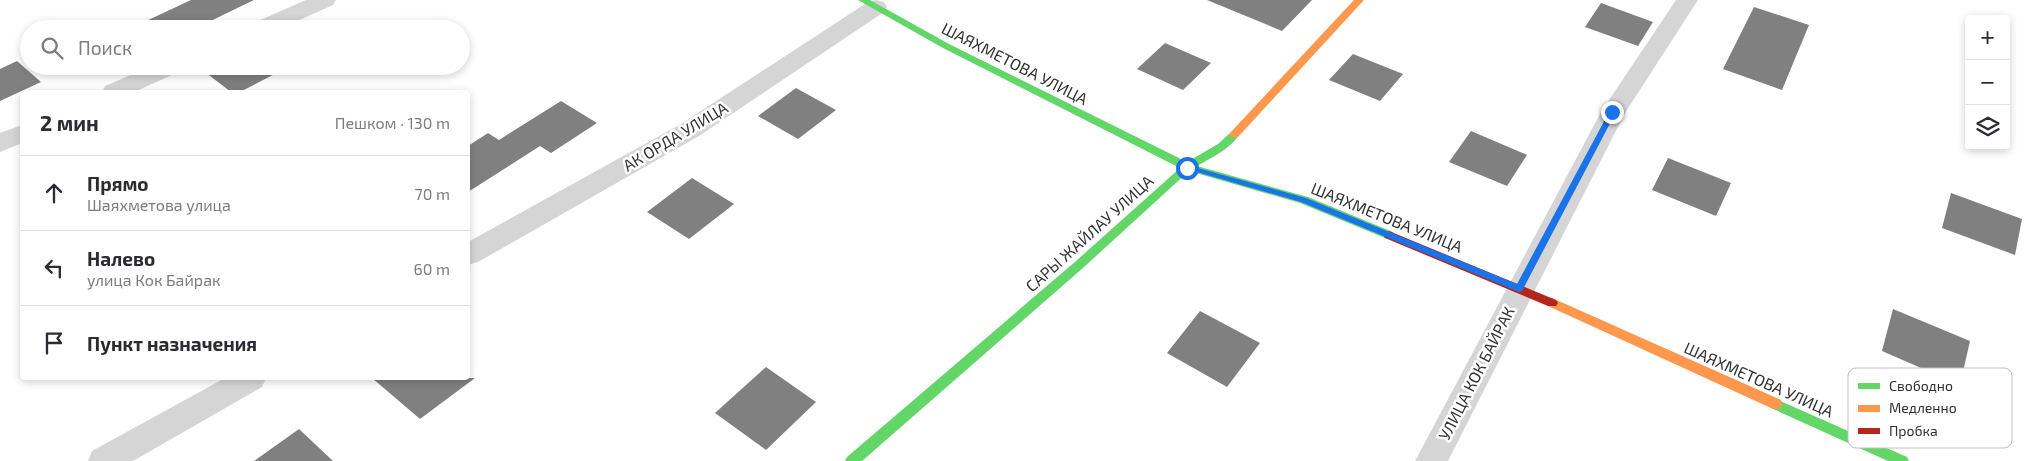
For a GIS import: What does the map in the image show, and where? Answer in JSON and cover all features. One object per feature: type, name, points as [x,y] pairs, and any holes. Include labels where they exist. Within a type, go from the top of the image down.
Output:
[{"type":"street","points":[[279,20],[325,0]]},
{"type":"street","name":"САРЫ ЖАЙЛАУ УЛИЦА","points":[[852,461],[1080,264],[1187,168],[1222,147],[1359,0]]},
{"type":"street","name":"УЛИЦА КОК БАЙРАК","points":[[1431,461],[1519,288],[1612,112],[1688,0]]},
{"type":"street","name":"ШАЯХМЕТОВА УЛИЦА","points":[[869,4],[946,46],[1187,168],[1304,200],[1519,288],[1848,437]]},
{"type":"street","name":"АК ОРДА УЛИЦА","points":[[470,254],[690,130],[869,4]]},
{"type":"street","points":[[119,90],[153,75]]},
{"type":"street","points":[[0,143],[20,134]]},
{"type":"street","points":[[104,461],[247,380]]},
{"type":"street","name":"ШАЯХМЕТОВА УЛИЦА","points":[[1873,448],[1902,461]]},
{"type":"building","points":[[191,0],[254,0],[213,20],[148,20]]},
{"type":"building","points":[[1207,0],[1312,0],[1282,31]]},
{"type":"building","points":[[1601,3],[1653,22],[1638,46],[1585,27]]},
{"type":"building","points":[[1754,7],[1809,25],[1782,90],[1723,69]]},
{"type":"building","points":[[1165,43],[1211,63],[1183,90],[1137,69]]},
{"type":"building","points":[[1353,54],[1403,74],[1380,101],[1329,80]]},
{"type":"building","points":[[17,61],[20,64],[20,75],[33,75],[41,82],[20,90],[20,92],[0,101],[0,69]]},
{"type":"building","points":[[209,75],[273,75],[244,90],[228,90]]},
{"type":"building","points":[[796,88],[836,110],[798,139],[758,116]]},
{"type":"building","points":[[561,101],[597,123],[551,153],[540,146],[470,191],[470,145],[488,133],[499,140]]},
{"type":"building","points":[[1471,131],[1527,155],[1507,186],[1449,162]]},
{"type":"building","points":[[1668,158],[1731,183],[1716,216],[1652,190]]},
{"type":"building","points":[[692,178],[734,204],[689,239],[647,212]]},
{"type":"building","points":[[1951,193],[2022,219],[2015,255],[1942,228]]},
{"type":"building","points":[[1893,309],[1970,341],[1964,368],[1921,368],[1882,351]]},
{"type":"building","points":[[1200,311],[1260,343],[1227,387],[1167,353]]},
{"type":"building","points":[[766,367],[816,402],[766,450],[715,413]]},
{"type":"building","points":[[470,378],[475,378],[420,419],[374,380],[470,380]]},
{"type":"building","points":[[299,429],[333,461],[254,461]]},
{"type":"traffic: fast","points":[[863,0],[946,46],[1187,167],[1304,200],[1389,235]]},
{"type":"traffic: fast","points":[[852,461],[1080,264],[1187,167],[1222,147],[1234,135]]},
{"type":"traffic: fast","points":[[1776,404],[1848,437]]},
{"type":"traffic: fast","points":[[1873,448],[1902,461]]},
{"type":"traffic: slow","points":[[1234,135],[1359,0]]},
{"type":"traffic: slow","points":[[1552,303],[1776,404]]},
{"type":"traffic: jam","points":[[1389,235],[1552,303]]},
{"type":"route","points":[[1187,168],[1304,200],[1519,288],[1612,112]]}]
